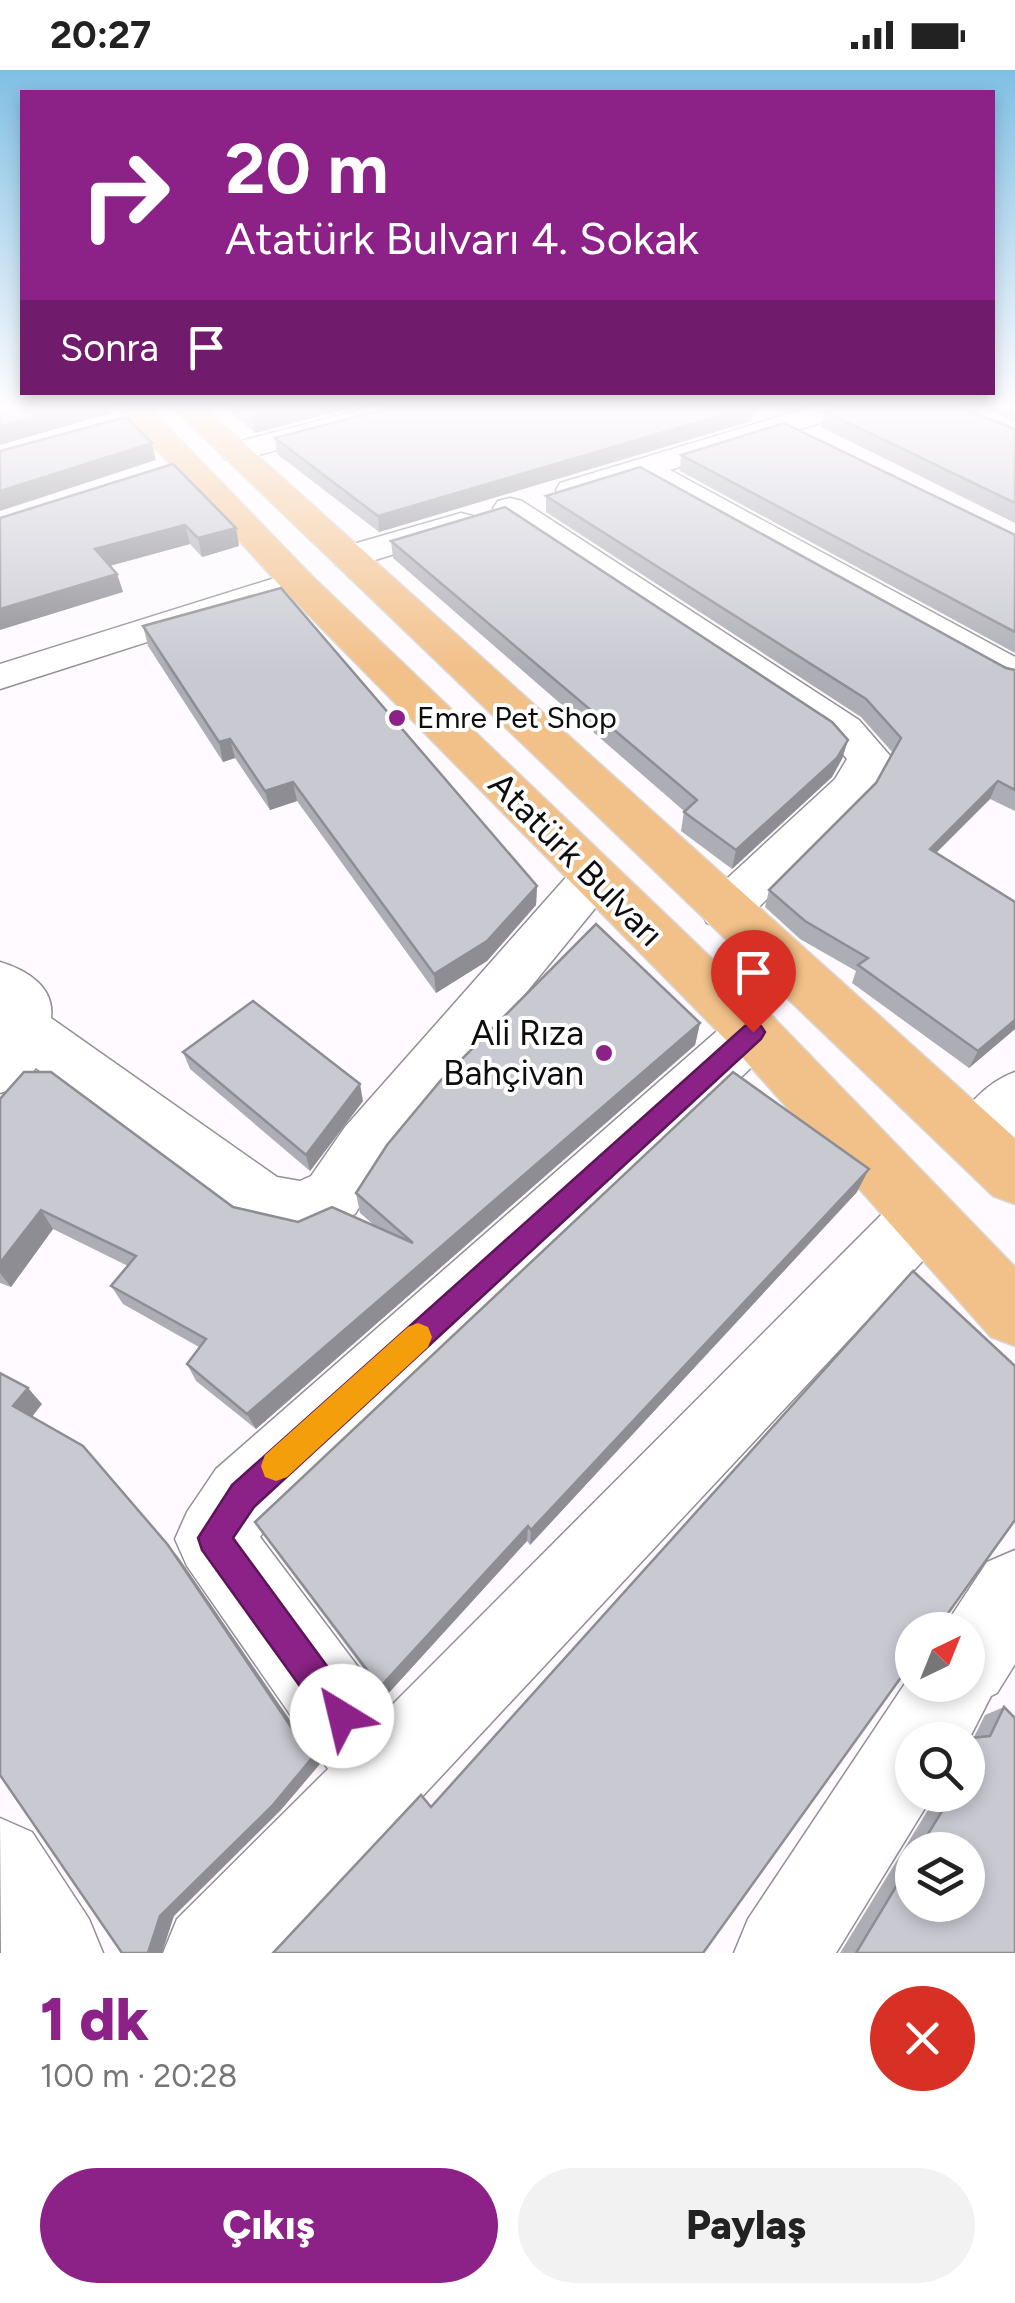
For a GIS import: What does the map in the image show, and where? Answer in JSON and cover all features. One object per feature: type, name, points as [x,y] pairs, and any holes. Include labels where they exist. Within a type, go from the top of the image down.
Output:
[{"type":"main road","name":"Atatürk Bulvarı","points":[[198,495],[297,582],[753,1032],[1015,1314]]},
{"type":"main road","name":"Atatürk Bulvarı","points":[[282,495],[996,1159]]},
{"type":"street","points":[[349,558],[554,495]]},
{"type":"street","points":[[692,495],[1015,673]]},
{"type":"street","points":[[510,508],[844,728],[870,758],[852,788],[726,910]]},
{"type":"street","points":[[0,676],[297,582]]},
{"type":"street","points":[[7,1026],[263,1203],[305,1210],[333,1195],[366,1146],[593,878]]},
{"type":"street","points":[[385,1775],[214,1538],[243,1496],[753,1032]]},
{"type":"street","points":[[996,1159],[1015,1096]]},
{"type":"street","points":[[211,1953],[922,1217]]},
{"type":"street","points":[[985,1637],[1015,1590]]},
{"type":"street","points":[[782,1953],[895,1777]]},
{"type":"street","points":[[0,1864],[55,1953]]},
{"type":"building","points":[[74,495],[203,495],[236,528],[198,538],[185,525],[95,549],[117,574],[0,609],[0,518]]},
{"type":"building","points":[[350,495],[450,495],[378,516]]},
{"type":"building","points":[[691,495],[1015,670],[1015,790],[998,781],[930,849],[1015,902],[1015,1020],[978,1051],[858,965],[868,958],[805,921],[769,890],[876,783],[901,738],[866,699],[546,496]]},
{"type":"building","points":[[756,495],[932,495],[1015,535],[1015,632]]},
{"type":"building","points":[[998,495],[1015,495],[1015,503]]},
{"type":"building","points":[[505,507],[832,722],[848,740],[837,758],[736,850],[684,812],[697,800],[391,541]]},
{"type":"building","points":[[281,588],[537,886],[487,941],[434,974],[293,782],[265,791],[230,739],[219,742],[143,626]]},
{"type":"building","points":[[596,924],[700,1023],[247,1414],[187,1364],[206,1339],[111,1286],[136,1256],[41,1210],[0,1263],[0,1099],[24,1072],[51,1072],[233,1207],[298,1222],[332,1207],[413,1243],[356,1193],[387,1145],[441,1080]]},
{"type":"building","points":[[253,1001],[360,1084],[306,1155],[183,1052]]},
{"type":"building","points":[[733,1072],[869,1169],[380,1687],[255,1522]]},
{"type":"building","points":[[913,1271],[1015,1366],[1015,1520],[949,1612],[895,1612],[895,1686],[703,1953],[273,1953],[421,1795],[431,1807]]},
{"type":"building","points":[[0,1373],[28,1388],[13,1406],[83,1446],[168,1545],[312,1758],[272,1806],[160,1916],[148,1953],[122,1953],[0,1775]]},
{"type":"building","points":[[1004,1707],[1015,1718],[1015,1953],[856,1953],[895,1888],[895,1922],[985,1922],[985,1832],[929,1832],[941,1812],[985,1812],[985,1737],[990,1736]]},
{"type":"slow traffic","points":[[276,1466],[418,1337]]},
{"type":"place","name":"Emre Pet Shop","points":[[397,718]]},
{"type":"place","name":"Ali Rıza Bahçivan","points":[[604,1053]]},
{"type":"route","points":[[342,1716],[214,1538],[243,1496],[753,1032]]}]
